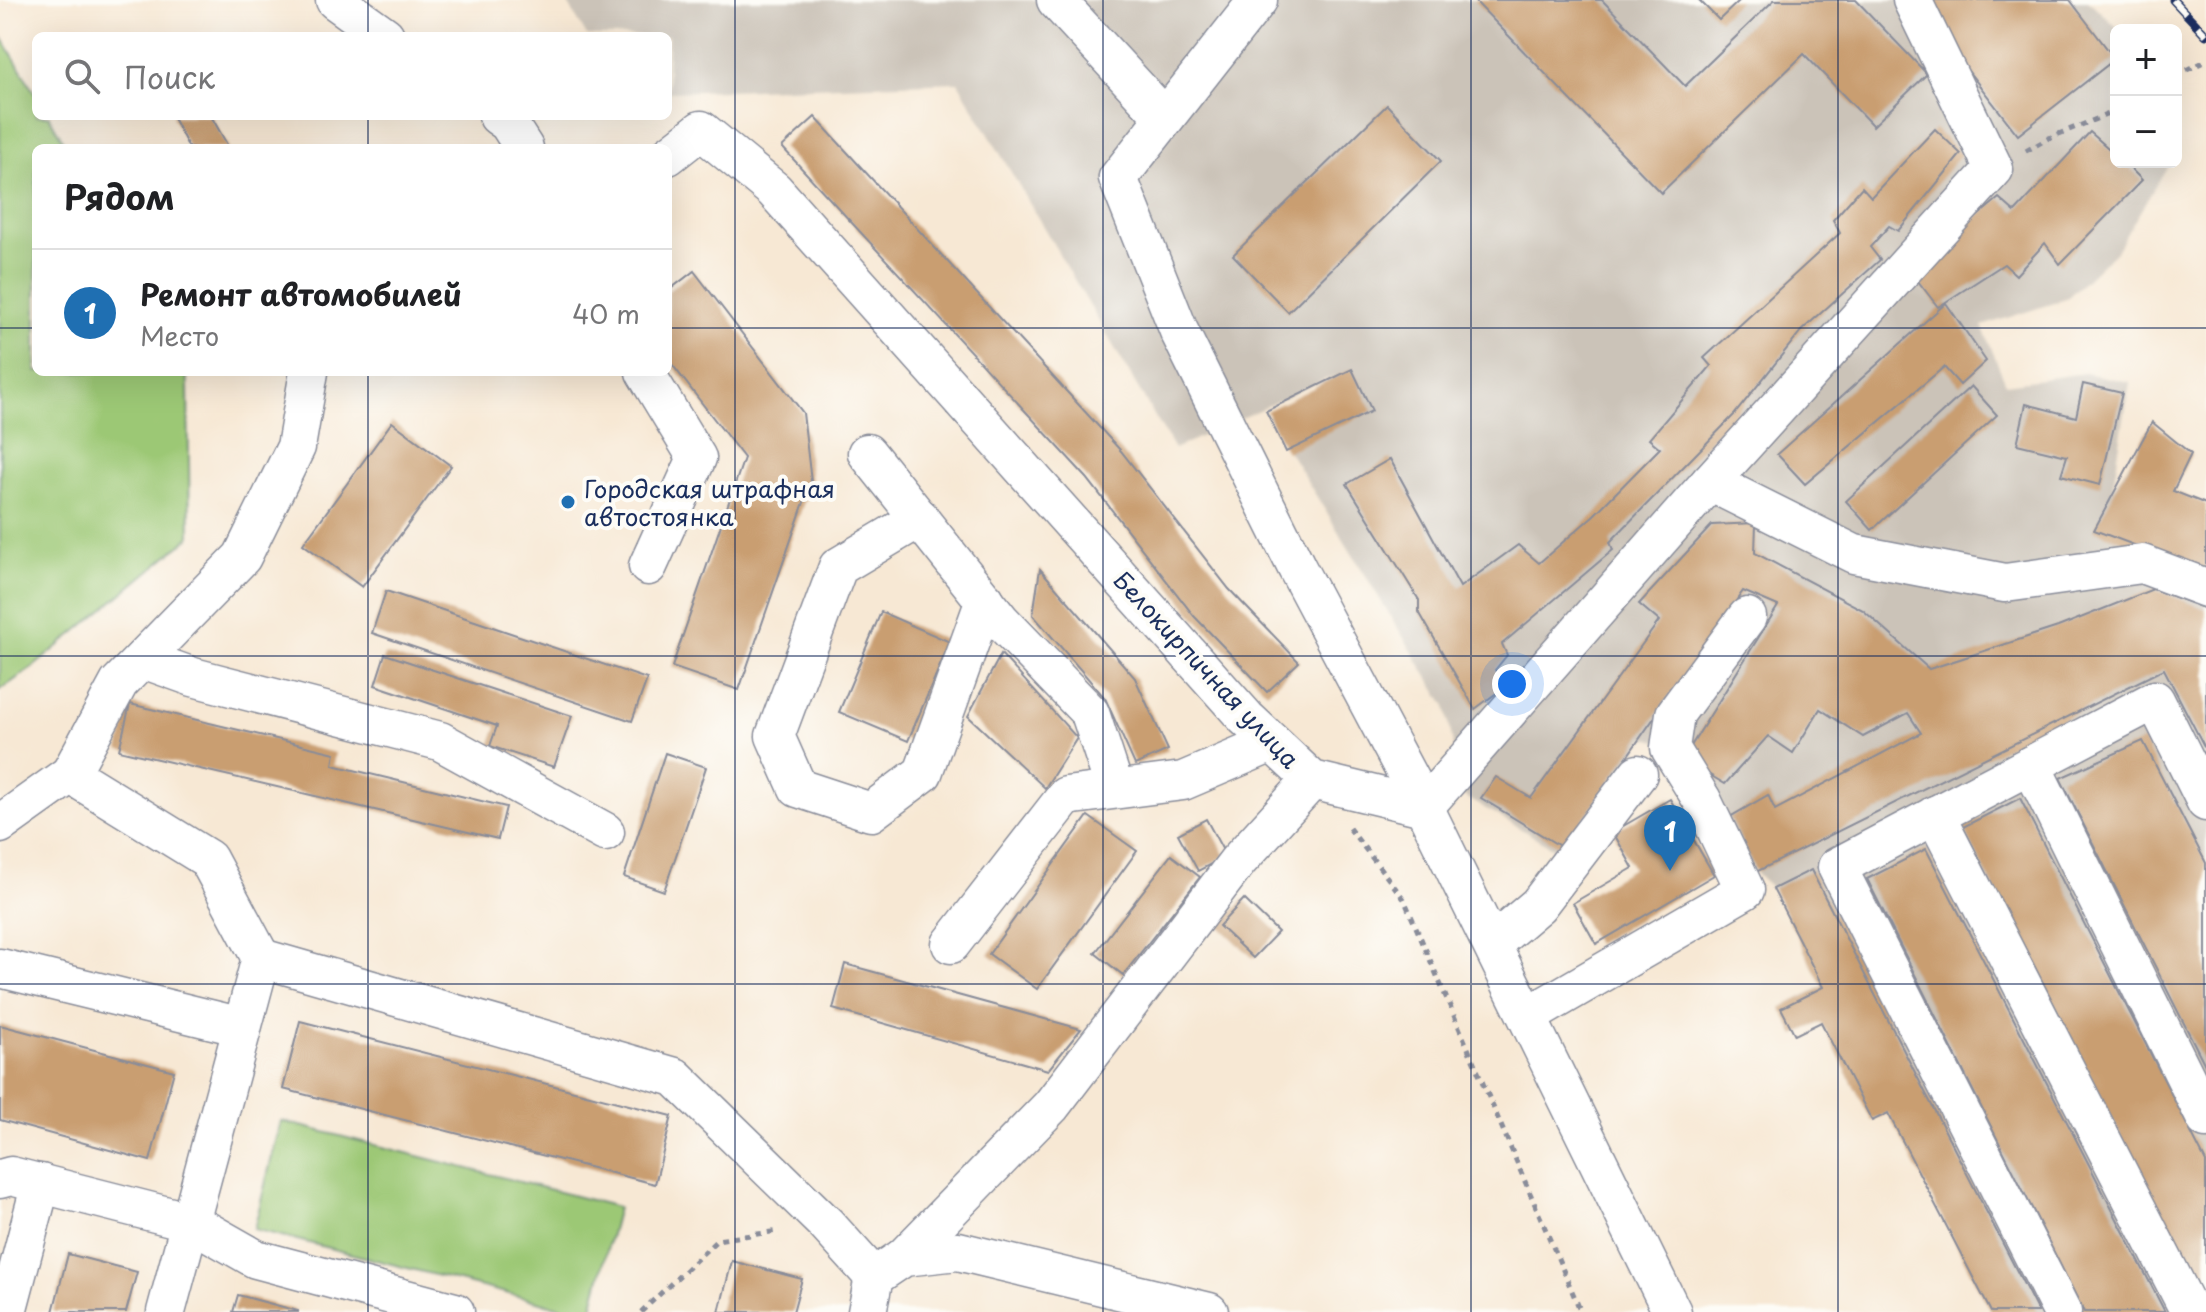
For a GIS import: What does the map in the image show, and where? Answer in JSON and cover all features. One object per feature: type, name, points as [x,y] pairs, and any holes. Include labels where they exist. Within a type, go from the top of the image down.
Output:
[{"type":"street","points":[[335,0],[379,32]]},
{"type":"street","points":[[1056,0],[1165,118]]},
{"type":"street","points":[[1258,0],[1118,178],[1179,331],[1297,568],[1424,807],[1672,1312]]},
{"type":"street","points":[[1424,807],[1710,482],[1994,169],[1912,0]]},
{"type":"street","points":[[504,120],[521,144]]},
{"type":"street","name":"Белокирпичная улица","points":[[672,153],[701,130],[774,190],[1235,706],[1312,780],[1424,807]]},
{"type":"street","points":[[0,824],[70,774],[119,683],[242,557],[296,447],[308,376]]},
{"type":"street","points":[[647,376],[697,458],[648,566]]},
{"type":"street","points":[[867,453],[985,600],[1090,713],[1115,789]]},
{"type":"street","points":[[1710,482],[1854,554],[2005,583],[2142,564],[2206,588]]},
{"type":"street","points":[[920,518],[838,567],[775,736],[798,788],[871,812],[923,773],[985,600]]},
{"type":"street","points":[[1528,1016],[1745,890],[1702,800],[1670,748],[1675,714],[1747,617]]},
{"type":"street","points":[[143,659],[193,677],[440,741],[605,832]]},
{"type":"street","points":[[2062,1312],[1837,867],[2155,700],[2206,802]]},
{"type":"street","points":[[951,944],[1066,796],[1183,781],[1272,743]]},
{"type":"street","points":[[2031,765],[2206,1119]]},
{"type":"street","points":[[70,774],[208,859],[261,958],[166,1312]]},
{"type":"street","points":[[1492,944],[1538,905],[1638,774]]},
{"type":"street","points":[[882,1282],[1051,1106],[1238,861],[1312,780]]},
{"type":"street","points":[[1935,815],[2190,1312]]},
{"type":"street","points":[[261,958],[675,1077],[882,1282]]},
{"type":"street","points":[[0,968],[242,1027]]},
{"type":"street","points":[[0,1179],[11,1176],[191,1222],[256,1259],[455,1312]]},
{"type":"street","points":[[7,1312],[41,1183]]},
{"type":"street","points":[[882,1282],[958,1251],[1209,1312]]},
{"type":"path","points":[[2182,72],[2206,61]]},
{"type":"path","points":[[1994,169],[2049,138],[2110,113]]},
{"type":"path","points":[[1349,828],[1404,899],[1581,1312]]},
{"type":"path","points":[[641,1312],[717,1240],[826,1224]]},
{"type":"shaded area","points":[[566,0],[2088,0],[2114,24],[2110,24],[2110,168],[2166,168],[2116,251],[2066,299],[1982,326],[2006,384],[2085,373],[2130,382],[2112,492],[2152,422],[2191,454],[2173,491],[2206,504],[2206,1312],[1991,1312],[1889,1113],[1872,1121],[1821,1022],[1795,1035],[1781,1008],[1823,986],[1773,889],[1757,875],[1681,749],[1645,737],[1566,855],[1462,795],[1446,706],[1267,416],[1336,374],[1174,449],[958,82],[672,92],[672,32],[585,32]]},
{"type":"green space","points":[[0,34],[32,88],[32,120],[51,120],[65,144],[32,144],[32,376],[187,376],[190,537],[32,668],[0,690]]},
{"type":"green space","points":[[281,1121],[618,1207],[591,1312],[580,1312],[254,1229]]},
{"type":"building","points":[[1474,0],[1602,0],[1685,86],[1774,0],[1856,0],[1927,74],[1873,126],[1804,54],[1661,193]]},
{"type":"building","points":[[1699,0],[1740,0],[1719,20]]},
{"type":"building","points":[[1932,0],[2070,0],[2110,52],[2110,63],[2018,135],[1920,9]]},
{"type":"building","points":[[1387,105],[1441,161],[1288,312],[1233,255]]},
{"type":"building","points":[[815,117],[1121,451],[1229,589],[1299,662],[1267,692],[1194,616],[1087,478],[782,147]]},
{"type":"building","points":[[174,120],[213,120],[227,144],[187,144]]},
{"type":"building","points":[[1935,129],[1961,154],[1898,231],[1889,226],[1870,247],[1880,260],[1801,331],[1734,415],[1610,542],[1613,550],[1502,644],[1507,655],[1495,670],[1507,685],[1475,709],[1419,612],[1419,600],[1347,484],[1390,459],[1460,587],[1518,545],[1539,563],[1594,515],[1660,448],[1649,439],[1711,366],[1704,358],[1840,233],[1833,220],[1862,187],[1871,197]]},
{"type":"building","points":[[2090,132],[2110,150],[2110,168],[2130,168],[2142,180],[2060,264],[2045,243],[2016,275],[2004,264],[1938,307],[1911,272],[1999,198],[2015,212]]},
{"type":"building","points":[[694,271],[803,413],[811,482],[739,690],[672,667],[744,458],[672,364],[672,288]]},
{"type":"building","points":[[1946,303],[1986,361],[1960,385],[1944,367],[1805,484],[1777,454]]},
{"type":"building","points":[[1352,369],[1372,411],[1286,452],[1266,411]]},
{"type":"building","points":[[2083,384],[2122,393],[2100,485],[2061,475],[2067,456],[2017,444],[2026,404],[2076,417]]},
{"type":"building","points":[[1971,386],[1997,415],[1872,530],[1846,501]]},
{"type":"building","points":[[392,422],[451,466],[362,587],[303,544]]},
{"type":"building","points":[[2152,422],[2191,454],[2173,491],[2206,504],[2206,572],[2094,530]]},
{"type":"building","points":[[1756,523],[1755,553],[1863,610],[1929,669],[2058,627],[2153,589],[2206,609],[2206,750],[2164,669],[1756,872],[1730,817],[1768,795],[1775,810],[1921,733],[1908,713],[1863,737],[1820,709],[1793,753],[1768,736],[1725,784],[1683,759],[1778,606],[1743,591],[1563,848],[1481,798],[1496,777],[1531,798],[1659,621],[1639,604],[1712,525]]},
{"type":"building","points":[[1040,569],[1135,678],[1168,750],[1135,765],[1105,698],[1033,615]]},
{"type":"building","points":[[386,591],[647,679],[632,721],[372,633]]},
{"type":"building","points":[[881,612],[950,642],[908,741],[839,712]]},
{"type":"building","points":[[385,654],[572,716],[554,767],[490,746],[497,726],[375,685]]},
{"type":"building","points":[[1001,654],[1077,738],[1045,788],[968,716]]},
{"type":"building","points":[[130,704],[335,753],[333,765],[506,807],[498,839],[119,750]]},
{"type":"building","points":[[2143,741],[2206,863],[2206,1067],[2060,778]]},
{"type":"building","points":[[665,753],[706,767],[664,891],[624,877]]},
{"type":"building","points":[[2020,798],[2206,1162],[2206,1302],[1963,827]]},
{"type":"building","points":[[1670,799],[1714,875],[1596,944],[1573,903],[1633,868],[1613,832]]},
{"type":"building","points":[[1088,816],[1137,851],[1037,989],[989,954]]},
{"type":"building","points":[[1206,819],[1226,856],[1198,871],[1178,834]]},
{"type":"building","points":[[1926,849],[2165,1312],[2084,1312],[1867,879]]},
{"type":"building","points":[[1171,855],[1200,877],[1123,975],[1095,953]]},
{"type":"building","points":[[1811,870],[2038,1312],[1991,1312],[1888,1113],[1872,1121],[1821,1022],[1795,1035],[1781,1008],[1823,987],[1773,889]]},
{"type":"building","points":[[1244,899],[1278,932],[1253,958],[1219,926]]},
{"type":"building","points":[[845,964],[1081,1029],[1048,1070],[833,1009]]},
{"type":"building","points":[[300,1021],[672,1116],[655,1184],[283,1089]]},
{"type":"building","points":[[0,1025],[174,1071],[150,1161],[0,1120]]},
{"type":"building","points":[[68,1254],[137,1272],[126,1312],[53,1312]]},
{"type":"building","points":[[732,1261],[802,1279],[793,1312],[719,1312]]},
{"type":"building","points":[[238,1295],[298,1311],[298,1312],[233,1312]]},
{"type":"railway","points":[[2173,0],[2206,35]]},
{"type":"place","name":"Городская штрафная автостоянка","points":[[568,502]]},
{"type":"place","name":"Ремонт автомобилей","points":[[1670,871]]}]
